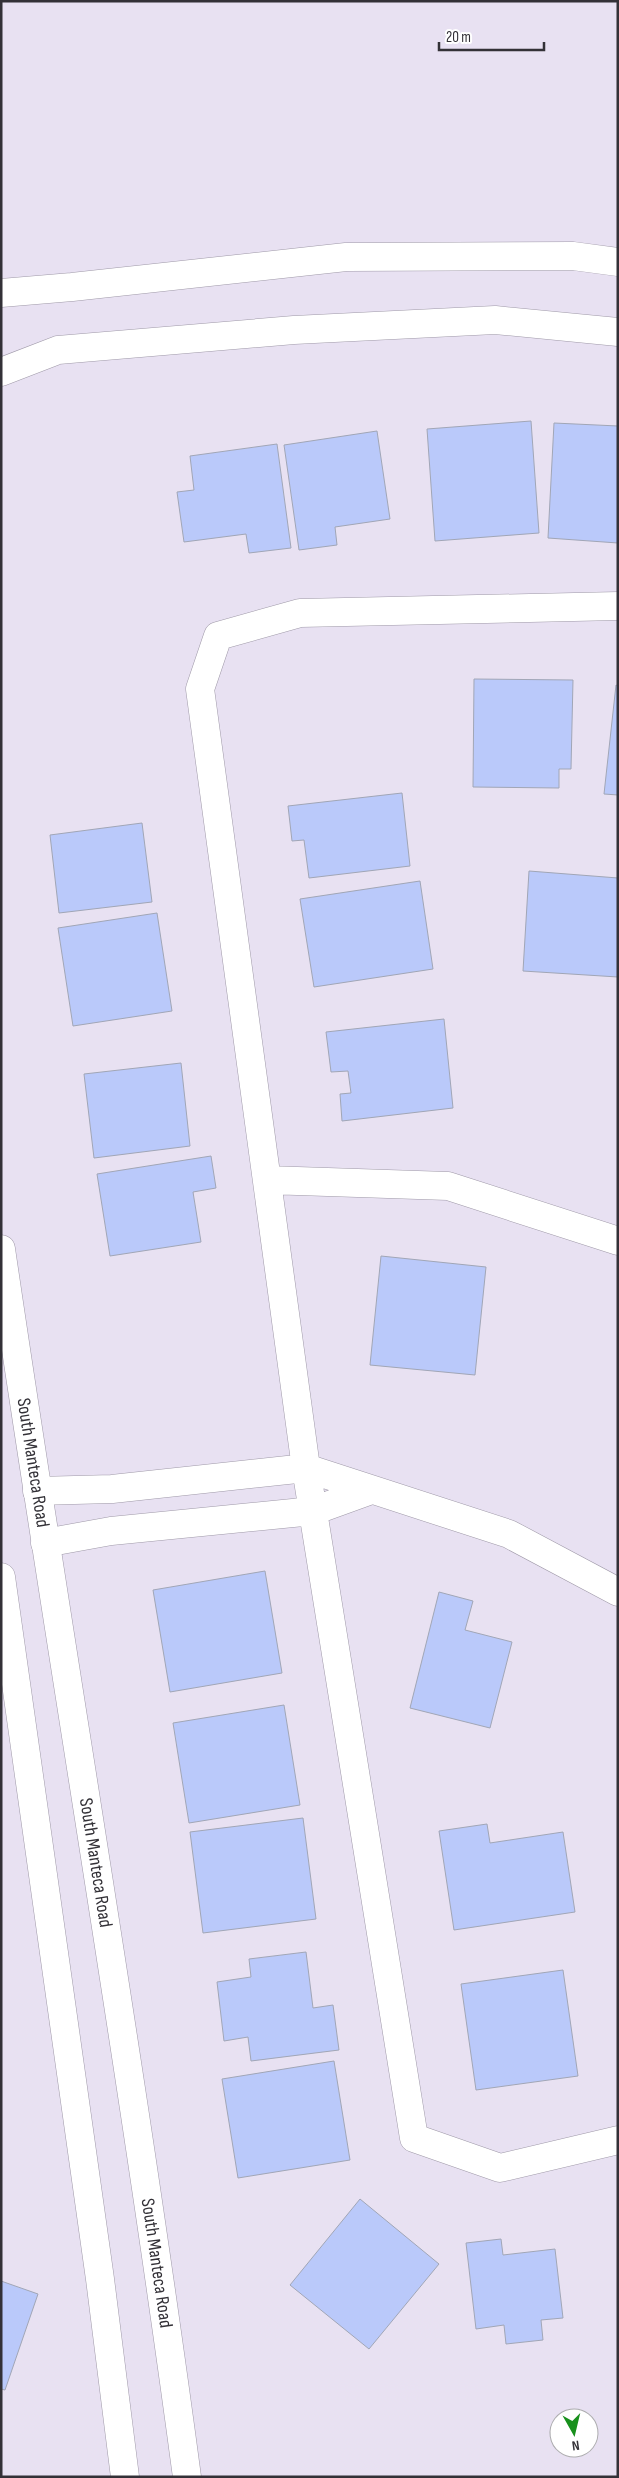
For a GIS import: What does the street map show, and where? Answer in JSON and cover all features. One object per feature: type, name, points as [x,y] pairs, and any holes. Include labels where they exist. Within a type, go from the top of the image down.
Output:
[{"type":"street","points":[[1,293],[346,257],[573,256],[618,262]]},
{"type":"street","points":[[1,372],[58,350],[294,330],[495,320],[618,332]]},
{"type":"street","points":[[618,606],[300,613],[218,636],[200,689],[306,1468],[414,2138],[500,2168],[618,2140]]},
{"type":"street","points":[[267,1180],[448,1186],[618,1241]]},
{"type":"street","name":"South Manteca Road","points":[[1,1249],[45,1543],[159,2267],[187,2477]]},
{"type":"street","points":[[37,1491],[112,1489],[306,1468],[509,1534],[618,1592]]},
{"type":"street","points":[[45,1543],[111,1531],[313,1511],[371,1490]]},
{"type":"street","points":[[1,1577],[100,2279],[125,2477]]},
{"type":"building","points":[[531,421],[539,533],[435,541],[427,429]]},
{"type":"building","points":[[554,423],[618,426],[618,543],[548,538]]},
{"type":"building","points":[[377,431],[390,519],[335,527],[337,545],[299,550],[284,445]]},
{"type":"building","points":[[277,444],[291,548],[249,553],[246,534],[184,542],[177,492],[194,490],[190,456]]},
{"type":"building","points":[[474,679],[573,680],[571,769],[559,769],[559,788],[473,787]]},
{"type":"building","points":[[616,685],[618,686],[618,795],[604,794]]},
{"type":"building","points":[[402,793],[410,866],[309,878],[304,840],[292,841],[288,806]]},
{"type":"building","points":[[142,823],[152,902],[59,913],[50,835]]},
{"type":"building","points":[[529,871],[618,878],[618,977],[523,971]]},
{"type":"building","points":[[420,881],[433,969],[314,987],[300,899]]},
{"type":"building","points":[[157,913],[172,1011],[73,1026],[58,928]]},
{"type":"building","points":[[444,1019],[453,1108],[342,1121],[340,1094],[351,1093],[348,1071],[331,1072],[326,1032]]},
{"type":"building","points":[[181,1063],[190,1146],[94,1158],[84,1074]]},
{"type":"building","points":[[211,1156],[216,1188],[193,1192],[201,1242],[110,1256],[97,1174]]},
{"type":"building","points":[[381,1256],[486,1267],[475,1375],[370,1365]]},
{"type":"building","points":[[265,1571],[282,1673],[170,1692],[153,1590]]},
{"type":"building","points":[[439,1592],[473,1601],[465,1630],[512,1642],[490,1728],[410,1708]]},
{"type":"building","points":[[284,1705],[300,1805],[189,1823],[173,1723]]},
{"type":"building","points":[[303,1818],[316,1919],[203,1933],[190,1832]]},
{"type":"building","points":[[487,1824],[490,1843],[563,1832],[575,1912],[454,1930],[439,1831]]},
{"type":"building","points":[[306,1952],[313,2008],[333,2005],[339,2050],[251,2061],[248,2037],[224,2041],[217,1982],[251,1977],[249,1959]]},
{"type":"building","points":[[563,1970],[578,2076],[476,2090],[461,1984]]},
{"type":"building","points":[[334,2061],[350,2160],[238,2178],[222,2079]]},
{"type":"building","points":[[360,2199],[439,2264],[369,2349],[290,2285]]},
{"type":"building","points":[[501,2239],[503,2255],[555,2249],[563,2318],[541,2320],[543,2340],[506,2344],[504,2325],[476,2329],[466,2243]]},
{"type":"building","points":[[1,2281],[38,2294],[5,2390],[1,2389]]}]
